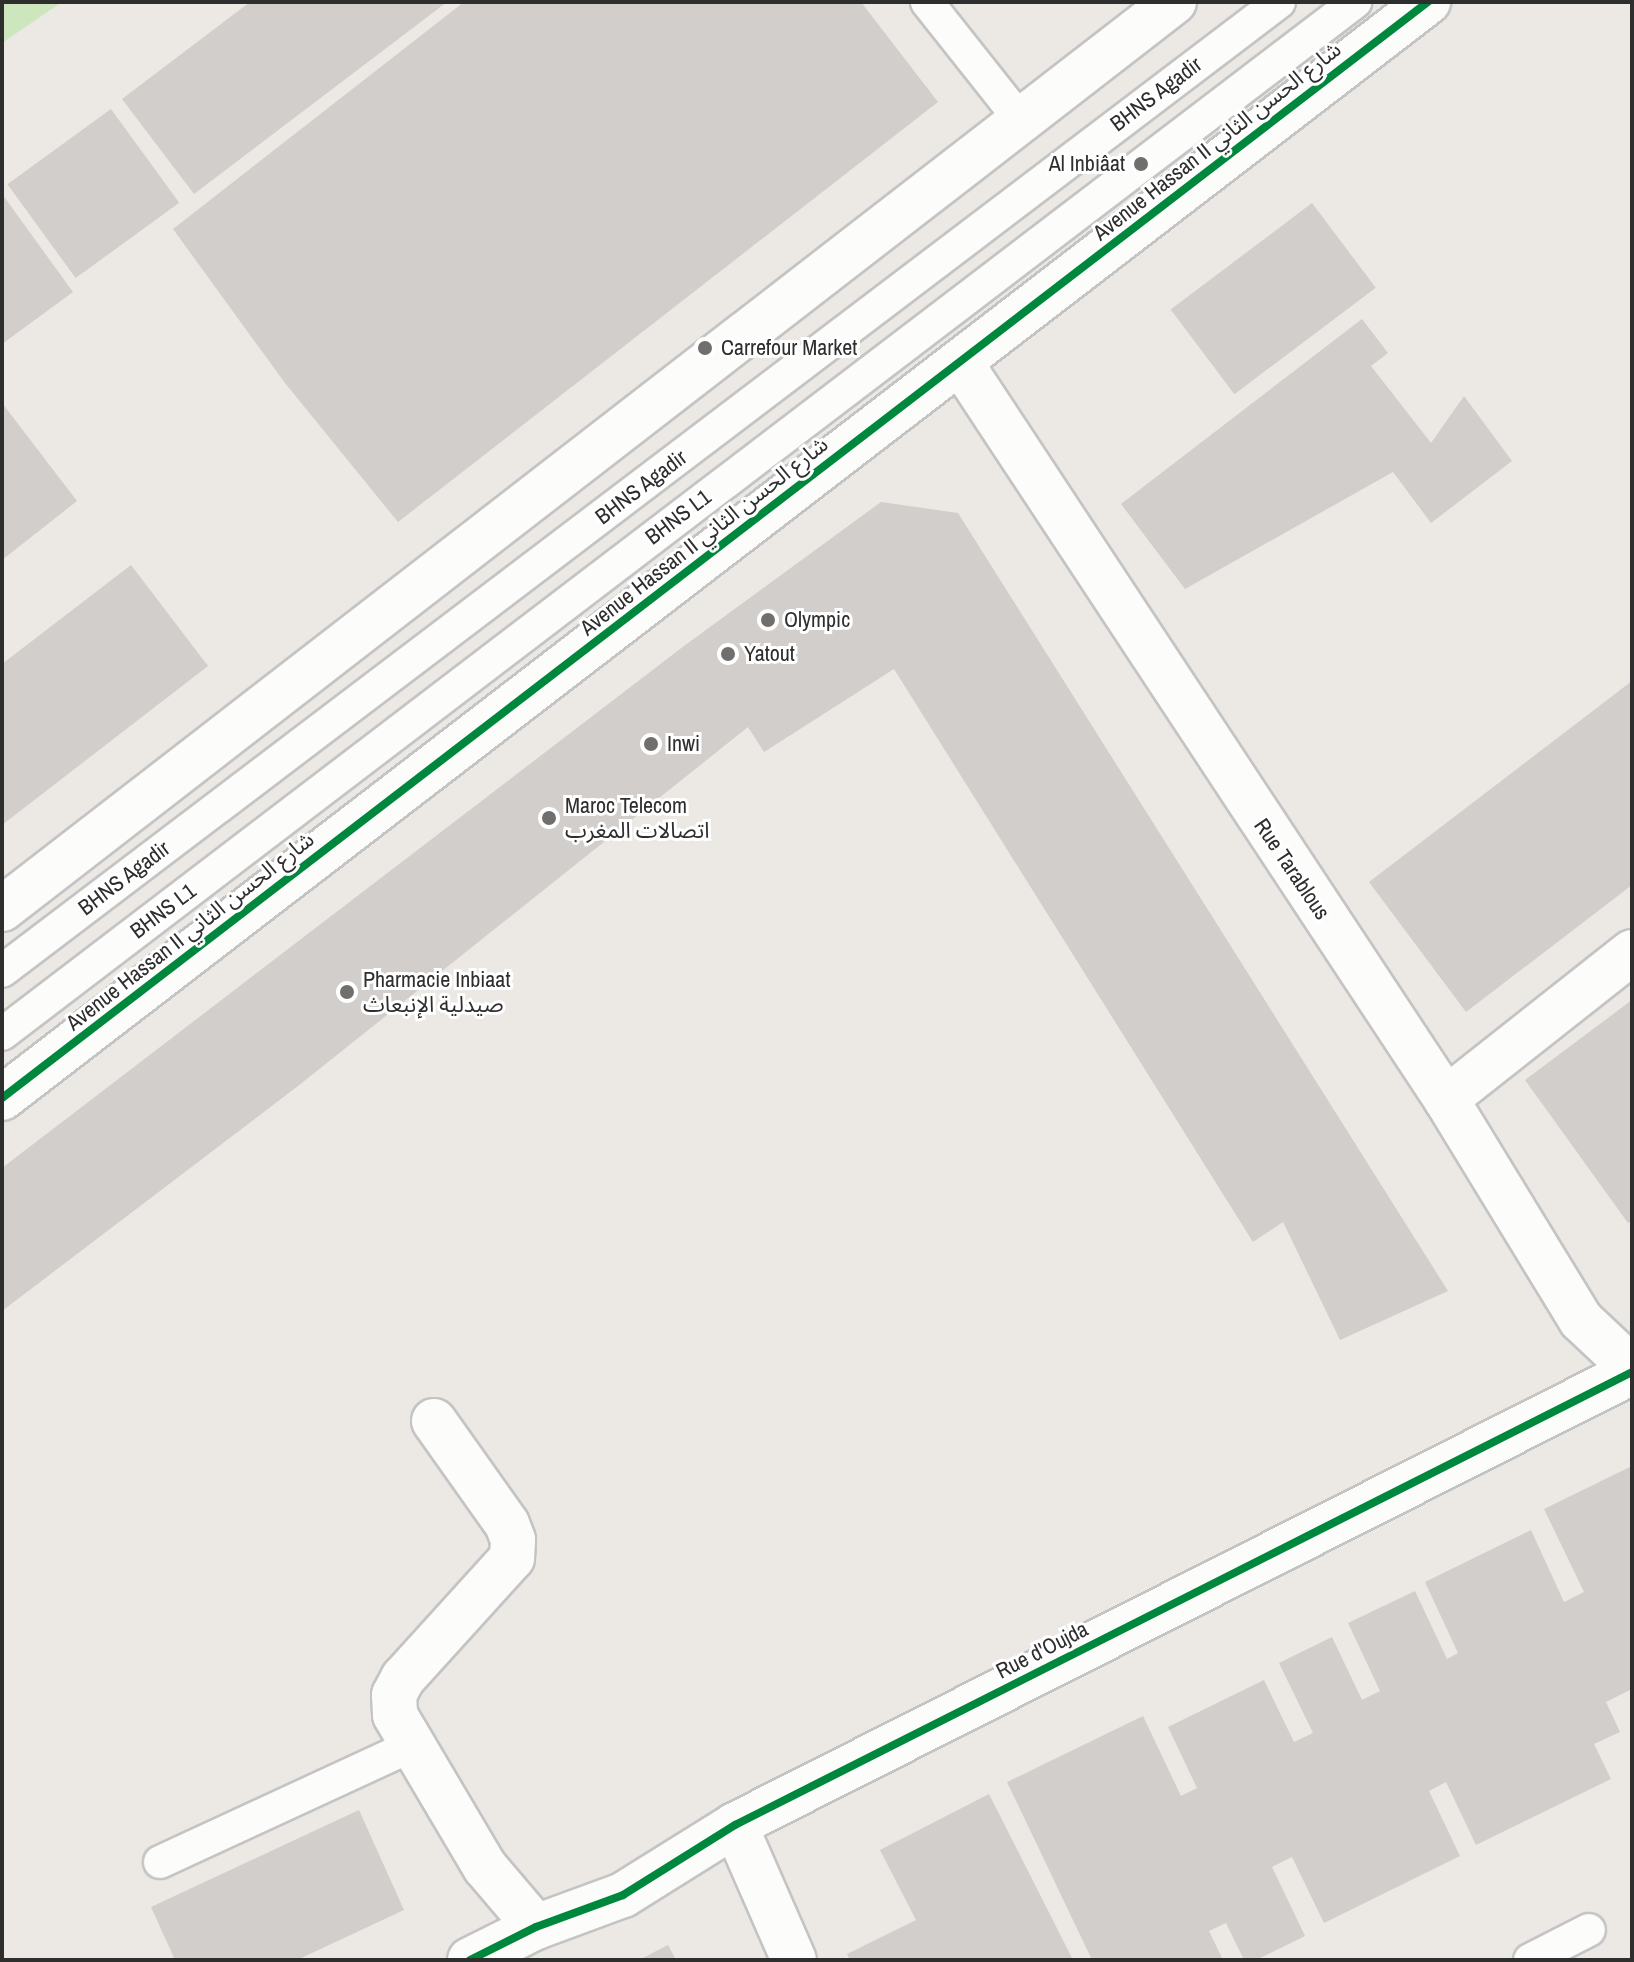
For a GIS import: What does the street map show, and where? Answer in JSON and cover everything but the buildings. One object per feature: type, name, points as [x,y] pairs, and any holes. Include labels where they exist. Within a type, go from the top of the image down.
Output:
[{"type":"street","points":[[2,909],[1023,123],[1174,2]]},
{"type":"street","name":"Avenue Hassan II شارع الحسن الثاني","points":[[2,1098],[1428,2]]},
{"type":"street","name":"Rue Tarablous","points":[[960,362],[1446,1099],[1581,1320],[1632,1370]]},
{"type":"street","points":[[1446,1099],[1632,952]]},
{"type":"street","name":"Rue d'Oujda","points":[[470,1960],[536,1927],[623,1895],[735,1825],[1632,1370]]},
{"type":"street","points":[[434,1421],[513,1540],[512,1558],[502,1573],[403,1678],[394,1695],[395,1715],[485,1867],[536,1927]]},
{"type":"street","points":[[735,1825],[794,1960]]},
{"type":"lane","points":[[927,2],[1023,123]]},
{"type":"lane","name":"BHNS Agadir","points":[[2,971],[1279,2]]},
{"type":"lane","name":"BHNS L1","points":[[2,1034],[1355,2]]},
{"type":"lane","points":[[160,1862],[413,1745]]},
{"type":"lane","points":[[1530,1960],[1589,1930]]},
{"type":"green space","points":[[2,2],[62,2],[2,43]]},
{"type":"cycle path","points":[[2,1098],[1428,2]]},
{"type":"cycle path","points":[[470,1960],[536,1927],[623,1895],[735,1825],[1632,1372]]},
{"type":"place","name":"Al Inbiâat","points":[[1141,164]]},
{"type":"place","name":"Carrefour Market","points":[[705,348]]},
{"type":"place","name":"Olympic","points":[[768,620]]},
{"type":"place","name":"Yatout","points":[[728,654]]},
{"type":"place","name":"Inwi","points":[[651,744]]},
{"type":"place","name":"Maroc Telecom اتصالات المغرب","points":[[549,818]]},
{"type":"place","name":"Pharmacie Inbiaat صيدلية الإنبعاث","points":[[347,992]]}]
